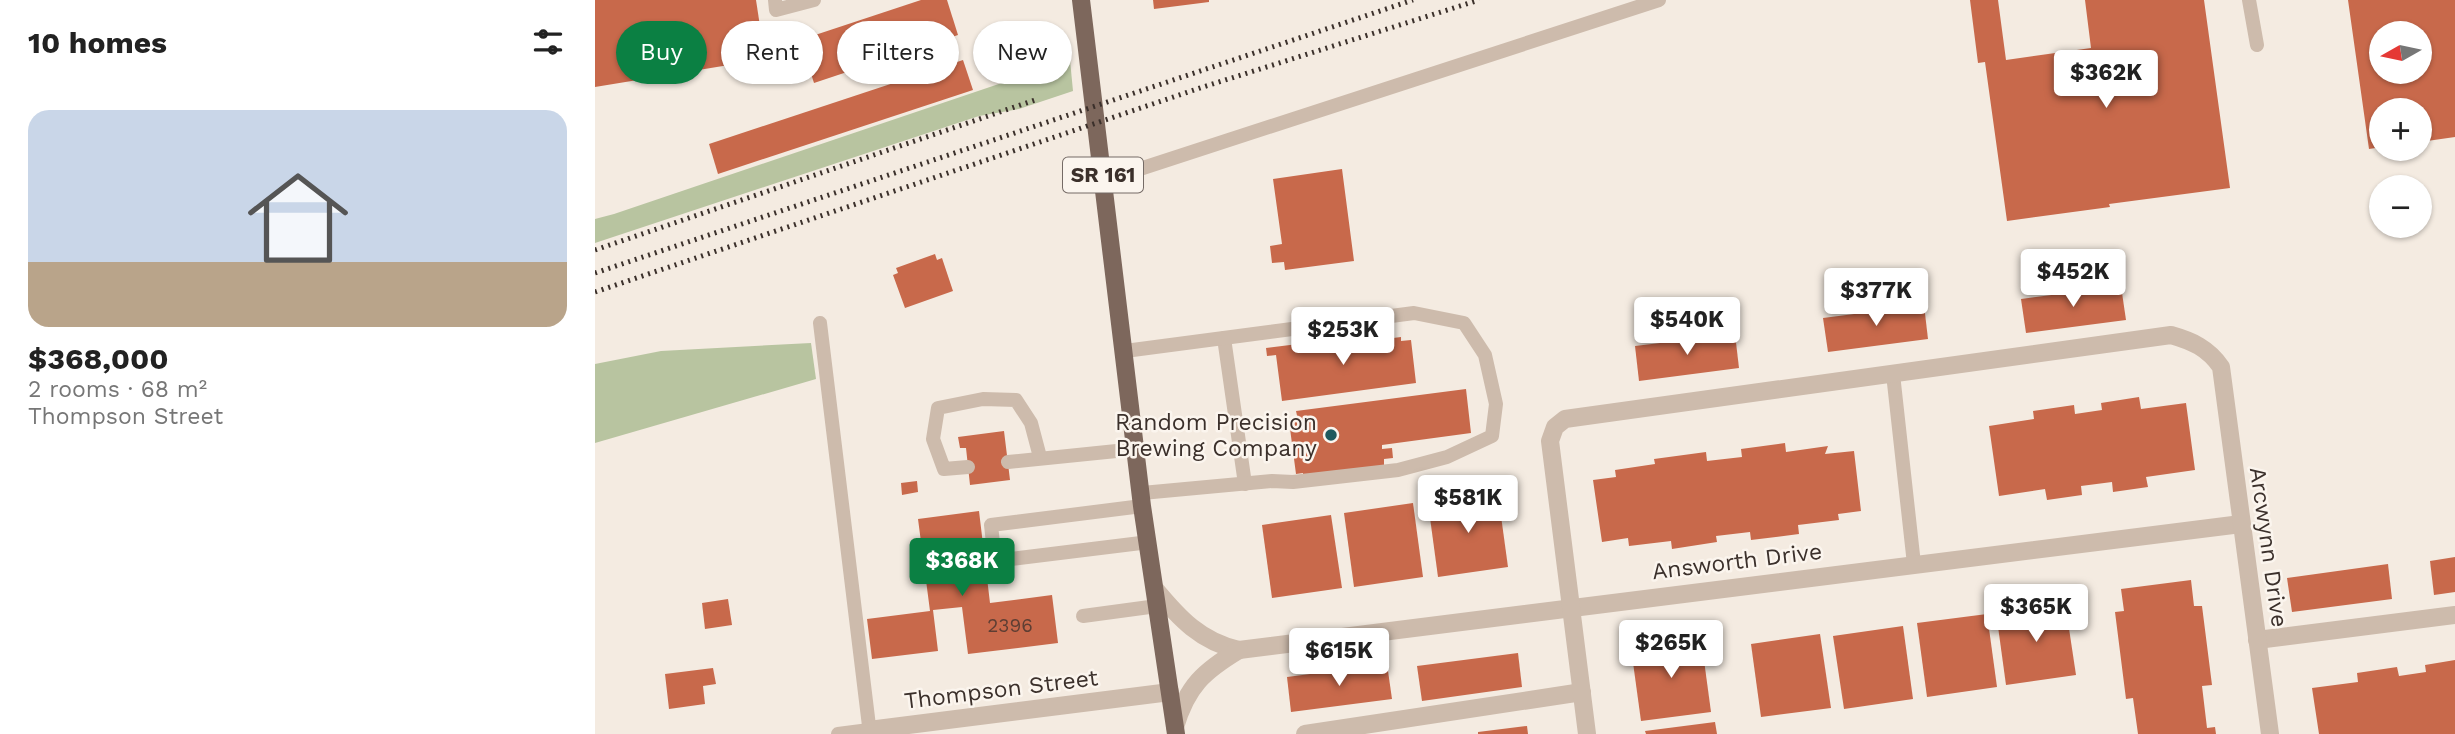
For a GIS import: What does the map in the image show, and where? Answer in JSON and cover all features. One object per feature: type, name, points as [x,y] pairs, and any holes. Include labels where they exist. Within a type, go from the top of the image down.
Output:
[{"type":"main road","name":"SR 161","points":[[1081,0],[1142,500],[1175,731]]},
{"type":"street","name":"Arcwynn Drive","points":[[1893,374],[2171,335],[2192,341],[2212,353],[2221,366],[2270,734]]},
{"type":"street","points":[[1587,734],[1550,441],[1555,427],[1565,419],[1893,374]]},
{"type":"street","name":"Answorth Drive","points":[[1175,731],[1189,691],[1210,668],[1239,650],[2241,524]]},
{"type":"street","name":"Answorth Drive","points":[[1156,598],[1201,636],[1239,650]]},
{"type":"street","points":[[2257,640],[2455,615]]},
{"type":"street","name":"Thompson Street","points":[[870,732],[1170,692]]},
{"type":"street","points":[[1305,734],[1582,692]]},
{"type":"lane","points":[[775,0],[776,9],[814,0]]},
{"type":"lane","points":[[1103,181],[1659,0]]},
{"type":"lane","points":[[2249,0],[2257,46]]},
{"type":"lane","points":[[1125,351],[1414,313],[1464,323],[1485,355],[1496,404],[1492,436],[1447,457],[1398,470],[1293,482],[1245,484],[991,525],[995,561],[1149,542]]},
{"type":"lane","points":[[820,323],[870,732]]},
{"type":"lane","points":[[1224,338],[1245,484]]},
{"type":"lane","points":[[1893,374],[1915,564]]},
{"type":"lane","points":[[968,467],[944,469],[933,439],[938,408],[983,399],[1016,400],[1031,423],[1040,457]]},
{"type":"lane","points":[[1008,462],[1136,449]]},
{"type":"lane","points":[[1083,616],[1156,598]]},
{"type":"lane","name":"Thompson Street","points":[[838,734],[870,732]]},
{"type":"green space","points":[[1072,81],[1073,91],[1019,109],[979,116],[595,243],[595,219],[999,84],[1072,84]]},
{"type":"green space","points":[[811,343],[816,379],[595,443],[595,364],[661,351]]},
{"type":"building","points":[[595,0],[756,0],[759,21],[721,21],[721,66],[707,69],[707,21],[616,21],[616,84],[595,87]]},
{"type":"building","points":[[921,0],[947,0],[954,21],[857,21]]},
{"type":"building","points":[[1153,0],[1209,0],[1209,2],[1154,9]]},
{"type":"building","points":[[1970,0],[1998,0],[2006,60],[2091,48],[2085,0],[2204,0],[2230,188],[2007,221],[1985,62],[1978,63]]},
{"type":"building","points":[[2348,0],[2455,0],[2455,137],[2432,140],[2432,98],[2369,98],[2369,149]]},
{"type":"building","points":[[837,28],[837,75],[823,80],[823,32]]},
{"type":"building","points":[[963,60],[973,90],[718,174],[709,144],[890,84],[959,84],[959,61]]},
{"type":"building","points":[[1342,169],[1354,261],[1285,270],[1284,262],[1272,263],[1270,246],[1282,244],[1273,179]]},
{"type":"building","points":[[935,254],[937,260],[942,258],[953,291],[905,308],[893,275],[898,273],[896,268]]},
{"type":"building","points":[[2121,286],[2126,320],[2026,333],[2021,299]]},
{"type":"building","points":[[1924,305],[1928,339],[1828,352],[1823,318]]},
{"type":"building","points":[[1735,334],[1739,368],[1639,381],[1635,346]]},
{"type":"building","points":[[1401,337],[1401,341],[1411,340],[1416,383],[1282,401],[1276,355],[1267,356],[1266,348],[1330,340],[1331,346]]},
{"type":"building","points":[[1466,389],[1471,433],[1382,445],[1382,449],[1392,448],[1393,458],[1384,459],[1384,466],[1303,476],[1303,473],[1296,474],[1289,421],[1298,420],[1296,411]]},
{"type":"building","points":[[2139,397],[2141,409],[2186,403],[2195,470],[2146,477],[2148,487],[2113,492],[2112,482],[2081,486],[2082,495],[2047,500],[2045,489],[1999,496],[1989,426],[2034,419],[2033,411],[2074,405],[2075,414],[2102,410],[2101,403]]},
{"type":"building","points":[[1004,431],[1010,480],[970,485],[966,448],[960,448],[958,437]]},
{"type":"building","points":[[1785,443],[1786,452],[1828,446],[1825,454],[1854,451],[1861,511],[1838,514],[1839,520],[1798,525],[1799,534],[1751,540],[1750,532],[1716,536],[1717,542],[1672,549],[1671,541],[1629,546],[1628,538],[1602,542],[1593,480],[1616,477],[1615,470],[1655,464],[1654,459],[1706,452],[1707,461],[1742,457],[1741,449]]},
{"type":"building","points":[[917,481],[918,492],[902,495],[901,483]]},
{"type":"building","points":[[1498,494],[1508,567],[1438,577],[1428,503]]},
{"type":"building","points":[[1413,503],[1423,577],[1354,587],[1344,513]]},
{"type":"building","points":[[979,511],[990,603],[1052,595],[1058,643],[968,654],[962,607],[933,610],[938,651],[872,659],[867,619],[930,611],[918,519]]},
{"type":"building","points":[[1331,515],[1342,588],[1272,598],[1262,525]]},
{"type":"building","points":[[2455,557],[2455,592],[2434,595],[2430,561]]},
{"type":"building","points":[[2388,564],[2392,599],[2292,612],[2287,578]]},
{"type":"building","points":[[2191,580],[2194,606],[2202,606],[2212,685],[2202,686],[2207,728],[2215,727],[2216,734],[2138,734],[2133,698],[2126,699],[2115,612],[2124,611],[2121,589]]},
{"type":"building","points":[[728,599],[732,625],[705,629],[702,603]]},
{"type":"building","points":[[2065,602],[2076,675],[2006,685],[1996,612]]},
{"type":"building","points":[[1987,614],[1997,687],[1927,697],[1917,623]]},
{"type":"building","points":[[1903,626],[1913,699],[1844,709],[1833,636]]},
{"type":"building","points":[[1820,634],[1831,708],[1761,717],[1751,644]]},
{"type":"building","points":[[1701,638],[1711,712],[1641,721],[1631,648]]},
{"type":"building","points":[[1518,653],[1522,687],[1422,701],[1417,666]]},
{"type":"building","points":[[2455,660],[2455,734],[2319,734],[2312,688],[2358,682],[2357,673],[2397,667],[2399,676],[2426,672],[2425,665]]},
{"type":"building","points":[[1387,664],[1392,699],[1291,712],[1287,677]]},
{"type":"building","points":[[713,668],[716,684],[703,686],[705,704],[669,709],[665,674]]},
{"type":"building","points":[[1715,722],[1717,734],[1646,734],[1645,731]]},
{"type":"building","points":[[1527,726],[1528,734],[1478,734],[1478,732]]},
{"type":"railway","points":[[595,273],[1413,0]]},
{"type":"railway","points":[[595,292],[1203,87],[1479,0]]},
{"type":"railway","points":[[595,250],[1038,99]]},
{"type":"place","name":"Random Precision Brewing Company","points":[[1331,435]]}]
